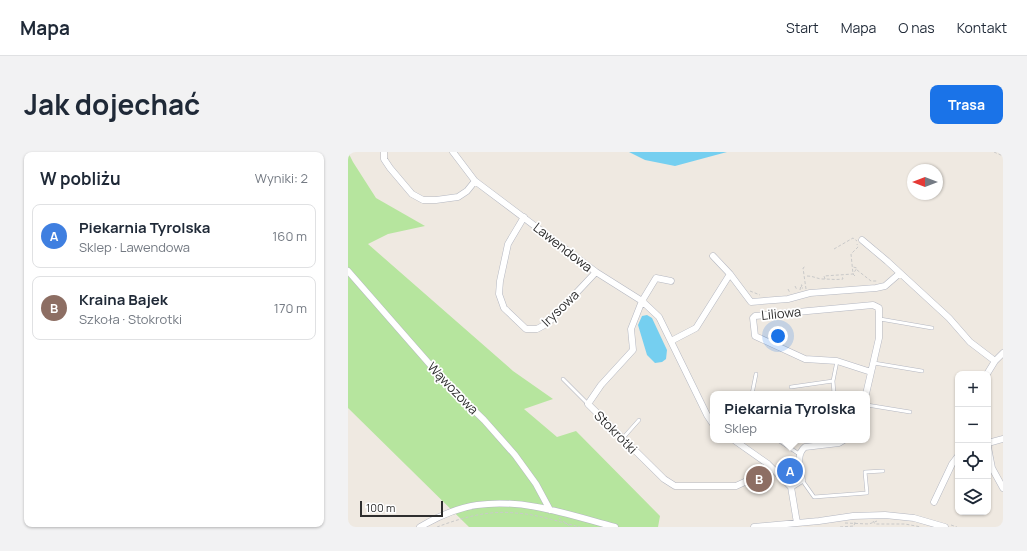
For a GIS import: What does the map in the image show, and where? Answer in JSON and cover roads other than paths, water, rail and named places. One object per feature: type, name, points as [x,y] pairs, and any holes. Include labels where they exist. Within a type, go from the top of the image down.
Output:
[{"type":"street","points":[[384,152],[384,159],[390,168],[412,194],[423,200],[458,197],[467,191],[475,181]]},
{"type":"street","name":"Lawendowa","points":[[453,152],[475,181],[596,272],[642,301],[659,317],[710,420]]},
{"type":"street","name":"Irysowa","points":[[524,217],[508,244],[500,281],[499,294],[504,308],[526,329],[537,329],[548,323],[596,272]]},
{"type":"street","points":[[862,240],[949,318],[970,342],[995,361]]},
{"type":"street","points":[[713,256],[730,274],[752,302],[788,299],[810,293],[876,288],[885,286],[900,273]]},
{"type":"street","name":"Wąwozowa","points":[[348,271],[447,384],[484,420],[515,455],[536,484],[550,510]]},
{"type":"street","points":[[671,341],[696,328],[730,274]]},
{"type":"street","name":"Stokrotki","points":[[671,281],[656,278],[642,301],[631,329],[633,350],[601,385],[588,404],[664,479],[675,486],[736,486],[749,480],[768,464]]},
{"type":"street","name":"Liliowa","points":[[871,372],[837,361],[805,359],[755,336],[753,318],[755,316],[873,305],[879,308],[880,319]]},
{"type":"street","points":[[867,391],[879,338],[880,319]]},
{"type":"street","points":[[989,371],[995,361],[1003,353]]},
{"type":"street","points":[[991,442],[1003,439]]},
{"type":"street","points":[[738,443],[768,464],[791,487],[797,523]]},
{"type":"street","points":[[791,487],[802,480],[799,454],[805,447],[839,443]]},
{"type":"street","points":[[934,502],[955,460]]},
{"type":"street","points":[[991,463],[992,468],[1003,488]]},
{"type":"street","points":[[420,527],[454,510],[475,505],[498,503],[526,505],[615,527]]},
{"type":"street","points":[[754,527],[797,523],[820,523],[853,516],[885,515],[914,518],[945,527]]},
{"type":"lane","points":[[880,319],[932,328]]},
{"type":"lane","points":[[834,391],[833,381],[837,361]]},
{"type":"lane","points":[[873,363],[922,371]]},
{"type":"lane","points":[[753,391],[756,374]]},
{"type":"lane","points":[[563,379],[588,404]]},
{"type":"lane","points":[[791,387],[833,381]]},
{"type":"lane","points":[[870,405],[910,412]]},
{"type":"lane","points":[[623,439],[639,420]]},
{"type":"lane","points":[[782,443],[799,454]]},
{"type":"lane","points":[[802,480],[814,497],[867,494],[865,472],[883,471]]},
{"type":"water","points":[[629,152],[727,152],[675,166],[645,160]]},
{"type":"water","points":[[647,315],[652,318],[667,350],[666,359],[662,362],[655,363],[647,355],[638,325],[642,316]]},
{"type":"place","name":"Piekarnia Tyrolska","points":[[790,471]]},
{"type":"place","name":"Kraina Bajek","points":[[759,479]]}]
